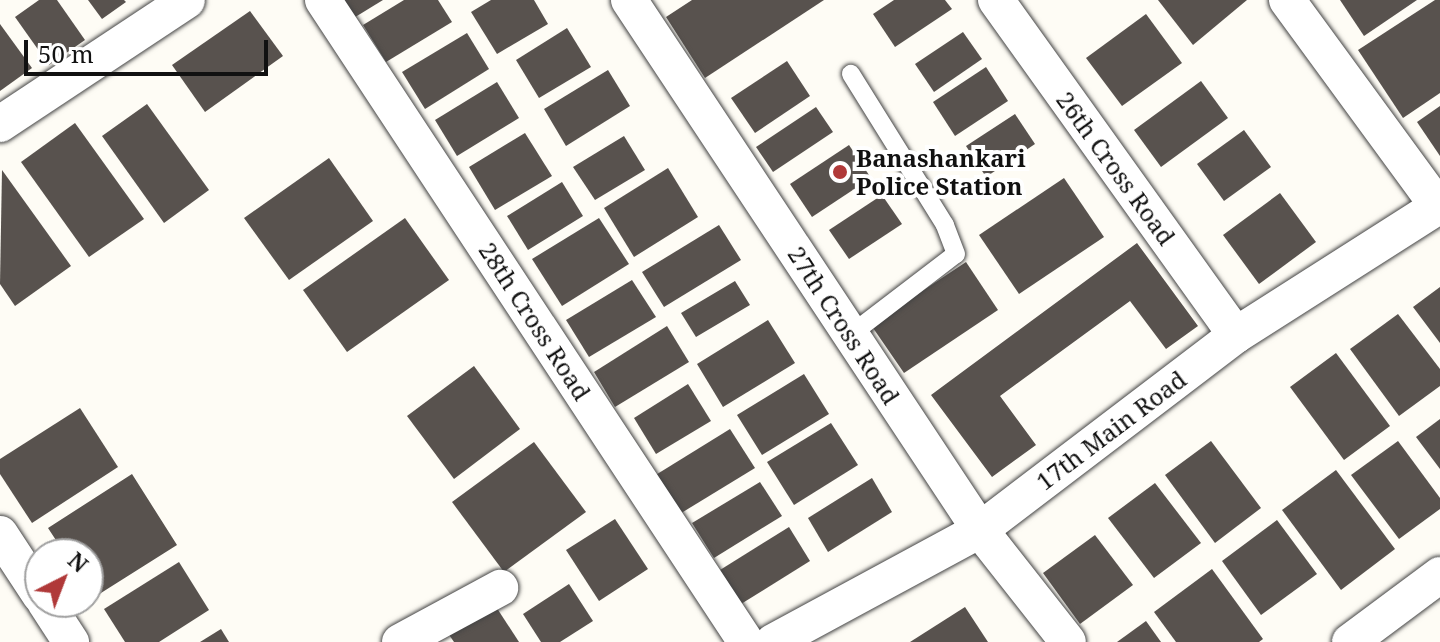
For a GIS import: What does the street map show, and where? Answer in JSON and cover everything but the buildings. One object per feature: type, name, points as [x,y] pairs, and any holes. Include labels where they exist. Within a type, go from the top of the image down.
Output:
[{"type":"street","points":[[0,124],[187,0]]},
{"type":"street","name":"28th Cross Road","points":[[323,0],[746,642]]},
{"type":"street","name":"27th Cross Road","points":[[629,0],[980,530],[1068,642]]},
{"type":"street","name":"26th Cross Road","points":[[996,0],[1236,335]]},
{"type":"street","points":[[1287,0],[1439,205]]},
{"type":"street","name":"17th Main Road","points":[[773,642],[980,530],[1236,335],[1439,205]]},
{"type":"street","points":[[5,554],[24,576]]},
{"type":"street","points":[[1350,642],[1440,575]]},
{"type":"street","points":[[400,642],[500,588]]},
{"type":"street","points":[[55,618],[71,642]]},
{"type":"lane","points":[[850,335],[956,254],[945,225],[851,74]]},
{"type":"place","name":"Banashankari Police Station","points":[[840,172]]}]
